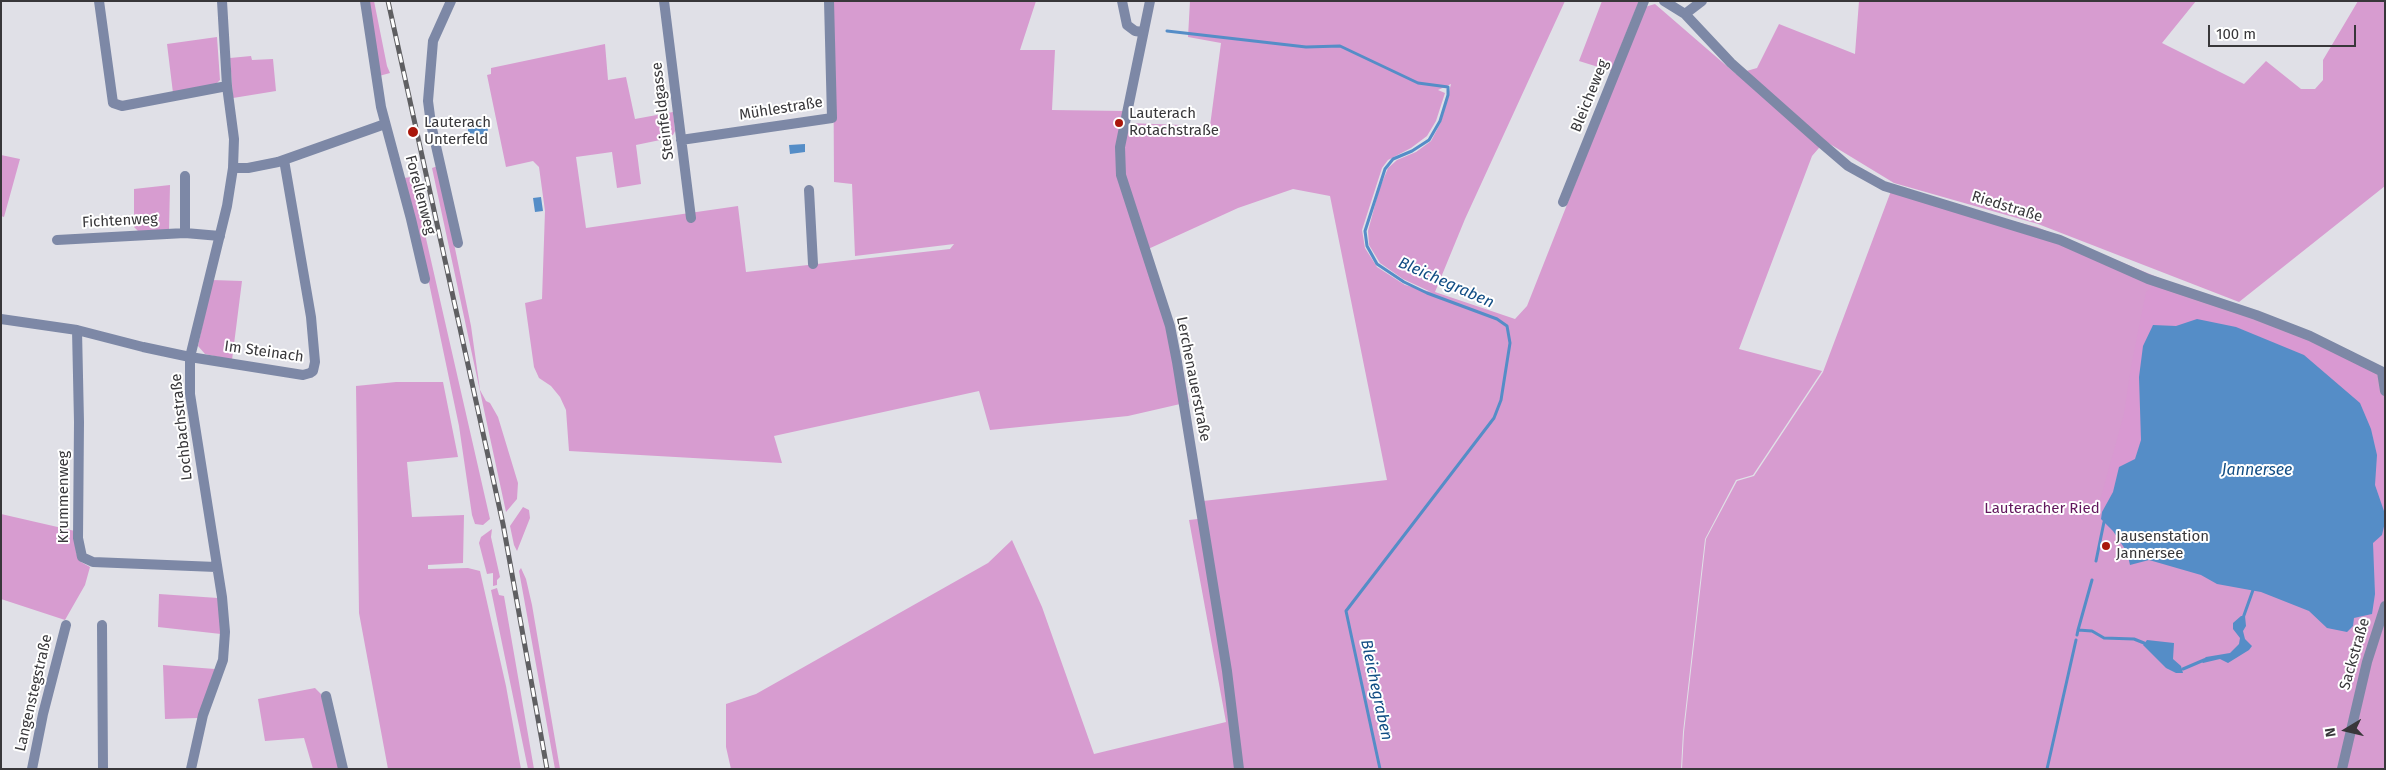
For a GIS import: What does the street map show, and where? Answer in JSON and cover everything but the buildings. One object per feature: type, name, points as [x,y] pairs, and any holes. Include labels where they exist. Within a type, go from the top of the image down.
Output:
[{"type":"street","points":[[100,1],[113,103],[122,106],[227,86]]},
{"type":"street","name":"Lochbachstraße","points":[[191,769],[203,715],[223,660],[224,614],[190,394],[190,357],[220,236],[233,168],[234,139],[227,86],[222,1]]},
{"type":"street","name":"Forellenweg","points":[[365,1],[376,80],[385,124],[411,219],[424,279]]},
{"type":"street","points":[[451,1],[433,41],[428,106],[458,243]]},
{"type":"street","name":"Steinfeldgasse","points":[[664,1],[691,218]]},
{"type":"street","name":"Mühlestraße","points":[[681,140],[832,118],[829,1]]},
{"type":"street","points":[[1122,1],[1127,25],[1135,31],[1142,32]]},
{"type":"street","name":"Lerchenauerstraße","points":[[1150,1],[1142,32],[1120,147],[1121,175],[1167,317],[1177,362],[1227,671],[1239,769]]},
{"type":"street","name":"Bleicheweg","points":[[1563,202],[1644,1]]},
{"type":"street","name":"Riedstraße","points":[[1664,1],[1685,14],[1730,63],[1848,166],[1884,186],[2060,240],[2148,279],[2256,315],[2310,336],[2368,363],[2383,373]]},
{"type":"street","points":[[1685,14],[1702,1]]},
{"type":"street","points":[[233,168],[248,168],[284,160],[385,124]]},
{"type":"street","name":"Im Steinach","points":[[1,319],[77,330],[190,357],[303,375],[313,371],[315,353],[311,317],[284,160]]},
{"type":"street","points":[[184,233],[185,176]]},
{"type":"street","points":[[809,190],[813,264]]},
{"type":"street","name":"Fichtenweg","points":[[57,240],[184,233],[220,236]]},
{"type":"street","name":"Krummenweg","points":[[77,330],[79,422],[78,538],[82,557],[93,562],[216,566]]},
{"type":"street","points":[[2383,373],[2385,392]]},
{"type":"street","name":"Sackstraße","points":[[2342,769],[2367,662],[2385,606]]},
{"type":"street","name":"Langenstegstraße","points":[[32,769],[43,714],[66,625]]},
{"type":"street","points":[[102,625],[103,769]]},
{"type":"street","points":[[326,696],[343,769]]},
{"type":"green space","points":[[369,1],[374,1],[390,73],[379,76]]},
{"type":"green space","points":[[833,1],[1036,1],[1020,50],[1055,50],[1052,110],[1125,111],[1127,123],[1210,126],[1221,43],[1188,37],[1190,1],[1565,1],[1465,219],[1435,292],[1515,319],[1527,306],[1645,7],[1655,4],[1736,74],[1757,68],[1779,24],[1855,54],[1859,1],[2196,1],[2162,43],[2244,84],[2266,61],[2301,89],[2315,89],[2323,80],[2323,60],[2358,1],[2385,1],[2385,186],[2239,302],[2038,224],[1894,183],[1825,141],[1812,156],[1739,349],[1822,371],[1753,475],[1736,480],[1705,539],[1683,732],[1681,769],[731,769],[726,747],[726,704],[756,694],[988,563],[1012,540],[1042,607],[1094,754],[1226,722],[1189,520],[1206,518],[1203,501],[1387,480],[1330,196],[1293,189],[1238,208],[1146,250],[1177,339],[1189,402],[1128,416],[990,430],[979,391],[774,436],[782,463],[569,451],[566,410],[560,397],[551,386],[539,378],[534,367],[525,303],[542,299],[545,211],[539,167],[533,161],[506,167],[487,75],[491,74],[491,68],[605,44],[608,80],[626,77],[635,119],[673,112],[675,131],[673,135],[665,139],[636,145],[641,184],[617,188],[612,152],[576,157],[586,228],[738,206],[746,272],[950,249],[954,244],[855,256],[852,184],[834,182]],"holes":[[[1451,84],[1441,122],[1431,141],[1416,152],[1397,160],[1388,168],[1379,190],[1368,231],[1369,245],[1380,263],[1403,279],[1431,292],[1405,285],[1377,267],[1365,248],[1362,230],[1382,168],[1388,160],[1411,148],[1427,136],[1436,121],[1445,93],[1438,90]]]},
{"type":"green space","points":[[1602,1],[1639,1],[1611,71],[1579,61]]},
{"type":"green space","points":[[217,37],[220,80],[216,84],[173,93],[167,44]]},
{"type":"green space","points":[[251,56],[252,60],[273,59],[276,91],[233,98],[230,58]]},
{"type":"green space","points":[[1,155],[20,159],[4,217],[1,216]]},
{"type":"green space","points":[[438,166],[471,326],[480,390],[498,417],[518,483],[517,499],[506,512],[432,168]]},
{"type":"green space","points":[[412,177],[490,519],[483,525],[475,524],[472,515],[459,426],[424,259],[403,178]]},
{"type":"green space","points":[[170,185],[169,232],[138,231],[134,227],[134,189]]},
{"type":"green space","name":"Lauteracher Ried","points":[[1891,191],[2037,227],[2385,372],[2385,769],[1682,769],[1684,732],[1706,539],[1737,481],[1754,476],[1823,372]]},
{"type":"green space","points":[[212,280],[242,281],[232,360],[205,354],[198,346]]},
{"type":"green space","points":[[396,382],[443,382],[458,457],[407,462],[412,517],[464,515],[463,563],[428,565],[428,569],[468,568],[480,571],[506,686],[521,769],[388,769],[359,613],[356,386]]},
{"type":"green space","points":[[523,507],[529,510],[530,518],[517,551],[510,526]]},
{"type":"green space","points":[[1,514],[75,531],[76,553],[81,562],[90,567],[85,585],[65,620],[1,599]]},
{"type":"green space","points":[[492,529],[491,537],[500,577],[497,580],[497,585],[493,586],[493,573],[487,574],[479,543],[481,537]]},
{"type":"green space","points":[[521,568],[526,579],[532,605],[560,769],[555,769],[519,571]]},
{"type":"green space","points":[[497,588],[499,595],[504,596],[534,769],[528,769],[491,590]]},
{"type":"green space","points":[[159,594],[218,598],[221,634],[158,627]]},
{"type":"green space","points":[[163,665],[215,669],[198,718],[165,719]]},
{"type":"green space","points":[[315,688],[321,694],[339,769],[313,769],[304,738],[265,741],[258,699]]},
{"type":"shaded area","points":[[2154,286],[2187,300],[2307,341],[2369,369],[2378,387],[2385,416],[2385,514],[2375,485],[2377,455],[2371,429],[2360,403],[2304,355],[2236,327],[2197,319],[2176,326],[2153,325],[2139,378],[2141,441],[2135,459],[2119,467],[2113,492],[2102,512],[2098,508],[2124,414],[2146,292]]},
{"type":"shaded area","points":[[2385,522],[2385,593],[2378,620],[2372,614],[2375,594],[2373,543],[2382,535]]},
{"type":"water","points":[[481,119],[488,128],[487,135],[468,133],[468,125],[474,124]]},
{"type":"water","points":[[805,144],[805,152],[790,154],[789,145]]},
{"type":"water","points":[[541,197],[543,211],[535,212],[533,198]]},
{"type":"water","name":"Jannersee","points":[[2197,319],[2236,327],[2304,355],[2360,403],[2371,429],[2377,455],[2375,485],[2385,514],[2385,522],[2382,535],[2373,543],[2375,594],[2372,614],[2354,618],[2353,626],[2347,632],[2327,628],[2309,611],[2261,592],[2217,584],[2201,575],[2149,560],[2130,565],[2127,552],[2113,531],[2101,519],[2102,512],[2113,492],[2119,467],[2135,459],[2141,440],[2139,377],[2143,346],[2153,325],[2176,326]]},
{"type":"water","points":[[2241,616],[2245,616],[2246,626],[2243,631],[2245,639],[2252,646],[2249,650],[2228,663],[2220,659],[2203,663],[2201,661],[2206,657],[2230,653],[2239,644],[2240,638],[2233,629],[2233,623]]},
{"type":"water","points":[[2147,640],[2174,643],[2173,659],[2181,666],[2183,673],[2176,673],[2166,668],[2143,645]]},
{"type":"waterway","name":"Bleichegraben","points":[[1167,31],[1306,47],[1340,46],[1418,83],[1448,87],[1448,95],[1440,121],[1429,140],[1412,151],[1393,159],[1385,169],[1365,231],[1367,246],[1377,264],[1404,282],[1427,293],[1497,319],[1507,326],[1510,343],[1501,400],[1494,418],[1346,611],[1380,769]]},
{"type":"waterway","points":[[2096,561],[2104,522]]},
{"type":"waterway","points":[[2078,630],[2092,580]]},
{"type":"waterway","points":[[2243,618],[2253,590]]},
{"type":"waterway","points":[[2077,635],[2078,630],[2092,631],[2104,638],[2134,639],[2144,643]]},
{"type":"waterway","points":[[2047,769],[2076,640]]},
{"type":"waterway","points":[[2183,669],[2204,660]]},
{"type":"railway","points":[[388,1],[503,524],[547,769]]},
{"type":"place","name":"Lauterach Rotachstraße","points":[[1119,123]]},
{"type":"place","name":"Lauterach Unterfeld","points":[[413,132]]},
{"type":"place","name":"Jausenstation Jannersee","points":[[2106,546]]}]
